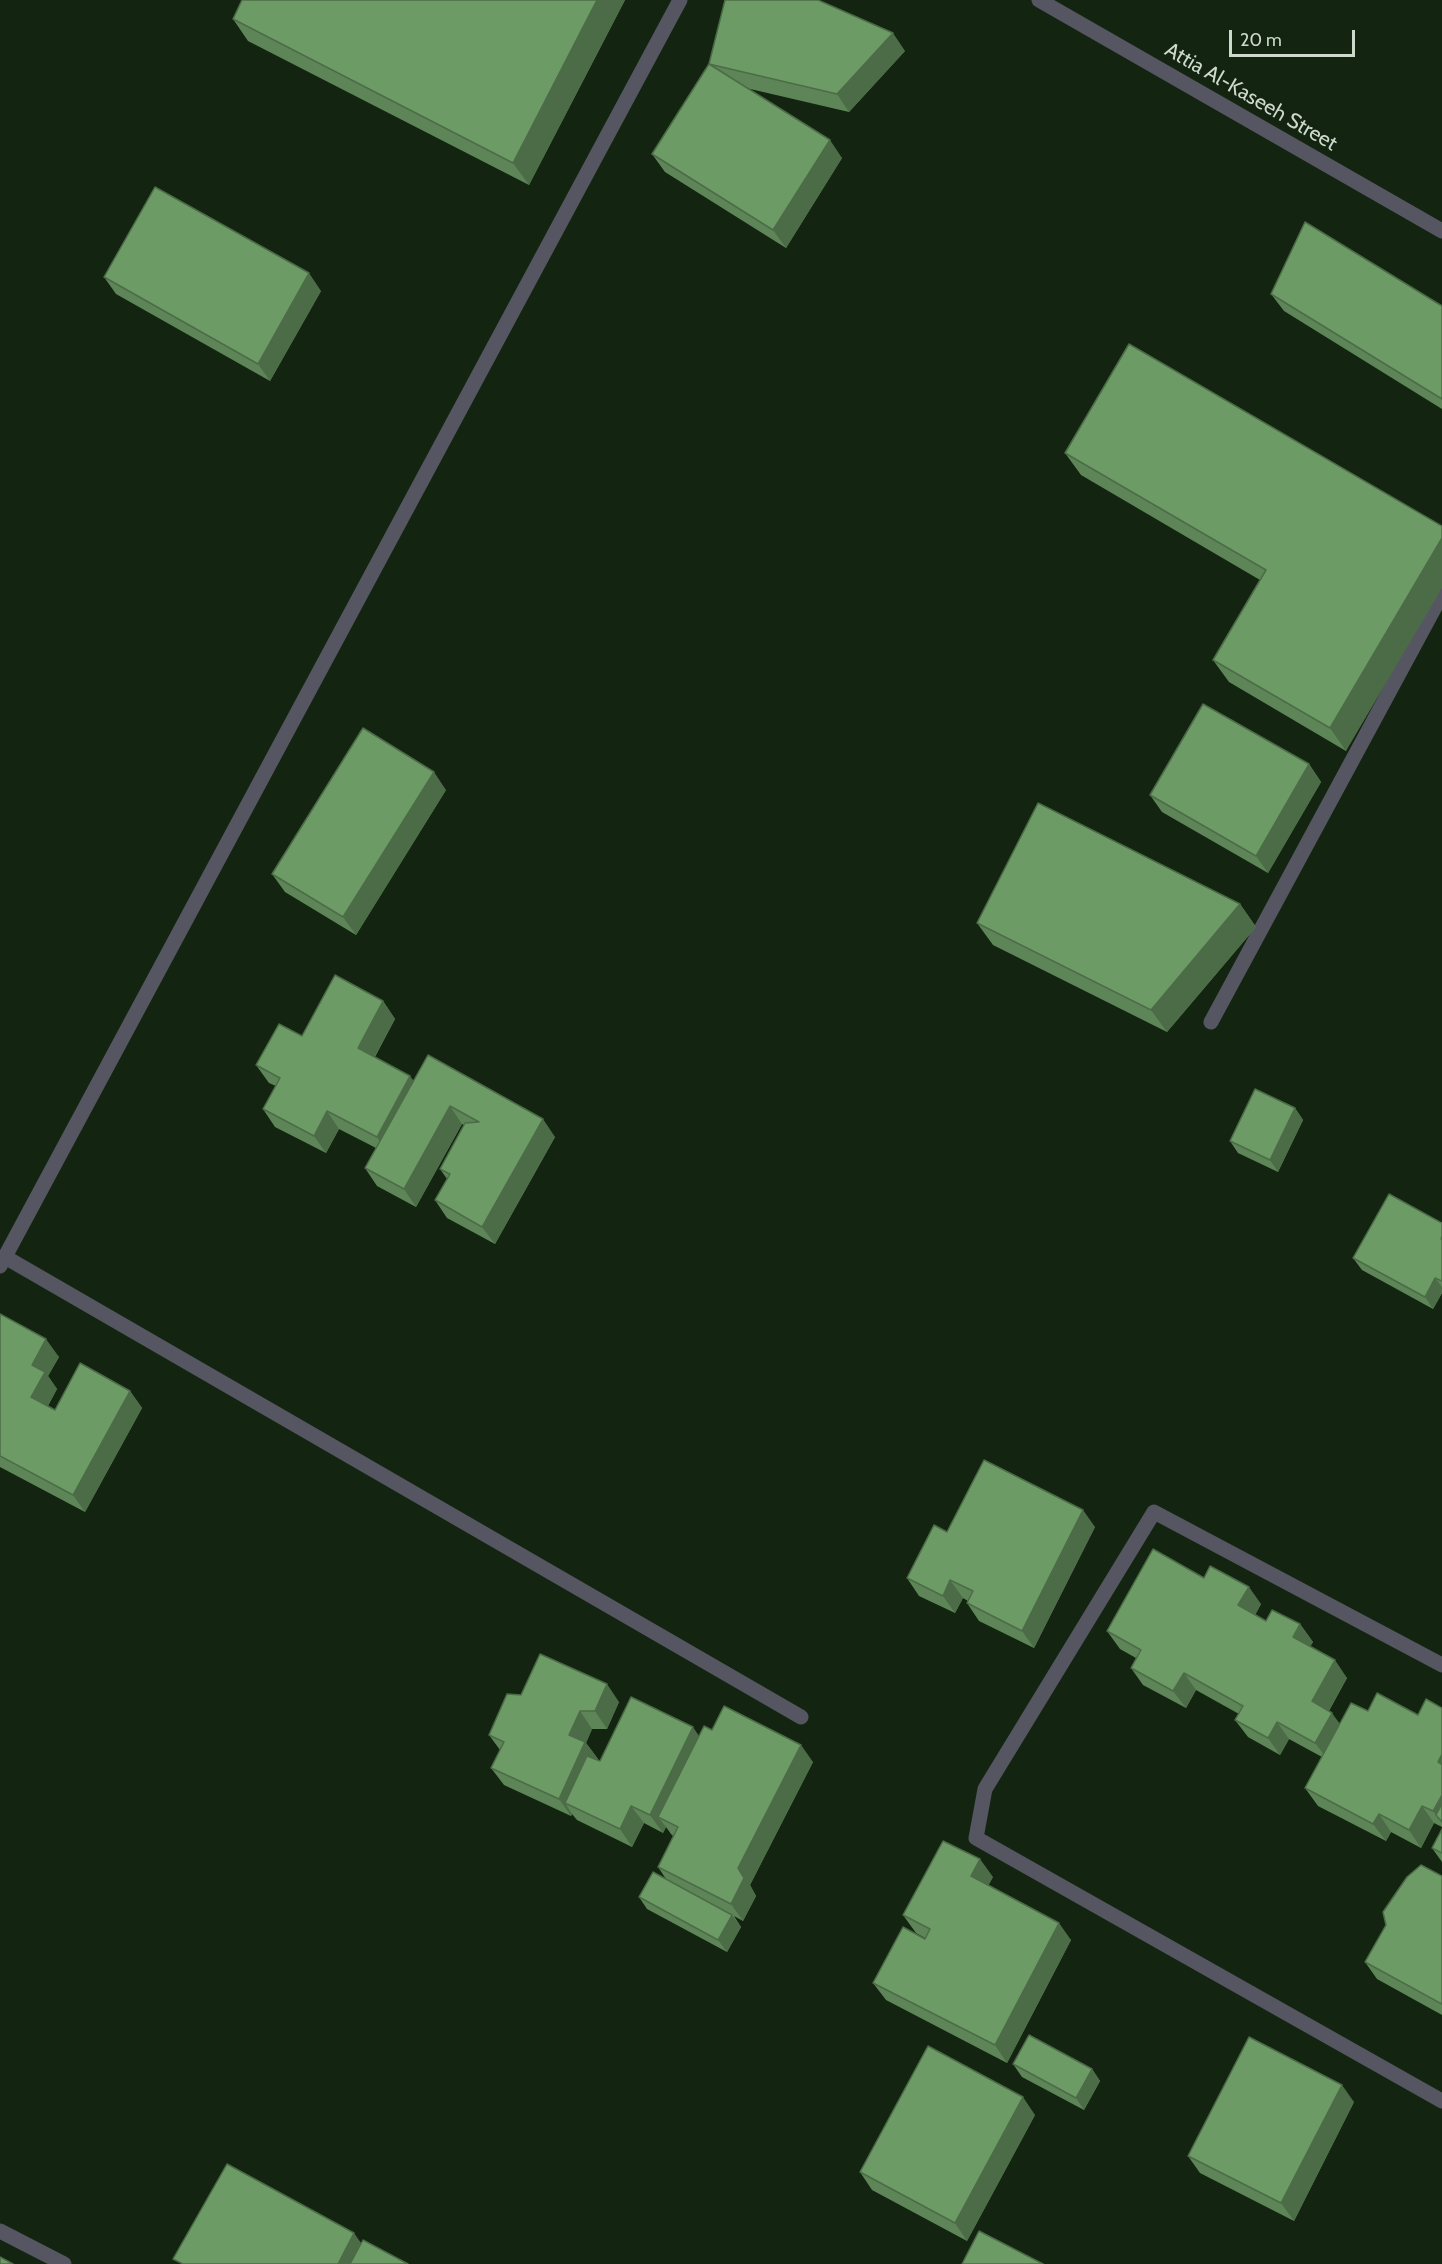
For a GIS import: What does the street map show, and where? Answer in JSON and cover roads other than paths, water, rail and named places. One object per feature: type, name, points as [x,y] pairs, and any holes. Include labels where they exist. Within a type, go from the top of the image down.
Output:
[{"type":"street","points":[[680,0],[3,1262],[801,1717]]},
{"type":"street","name":"Attia Al-Kaseeh Street","points":[[1039,0],[1442,231]]},
{"type":"street","points":[[1211,1022],[1442,594]]},
{"type":"street","points":[[1442,1665],[1154,1512],[985,1789],[976,1838],[1442,2101]]},
{"type":"street","points":[[0,2231],[64,2264]]}]
